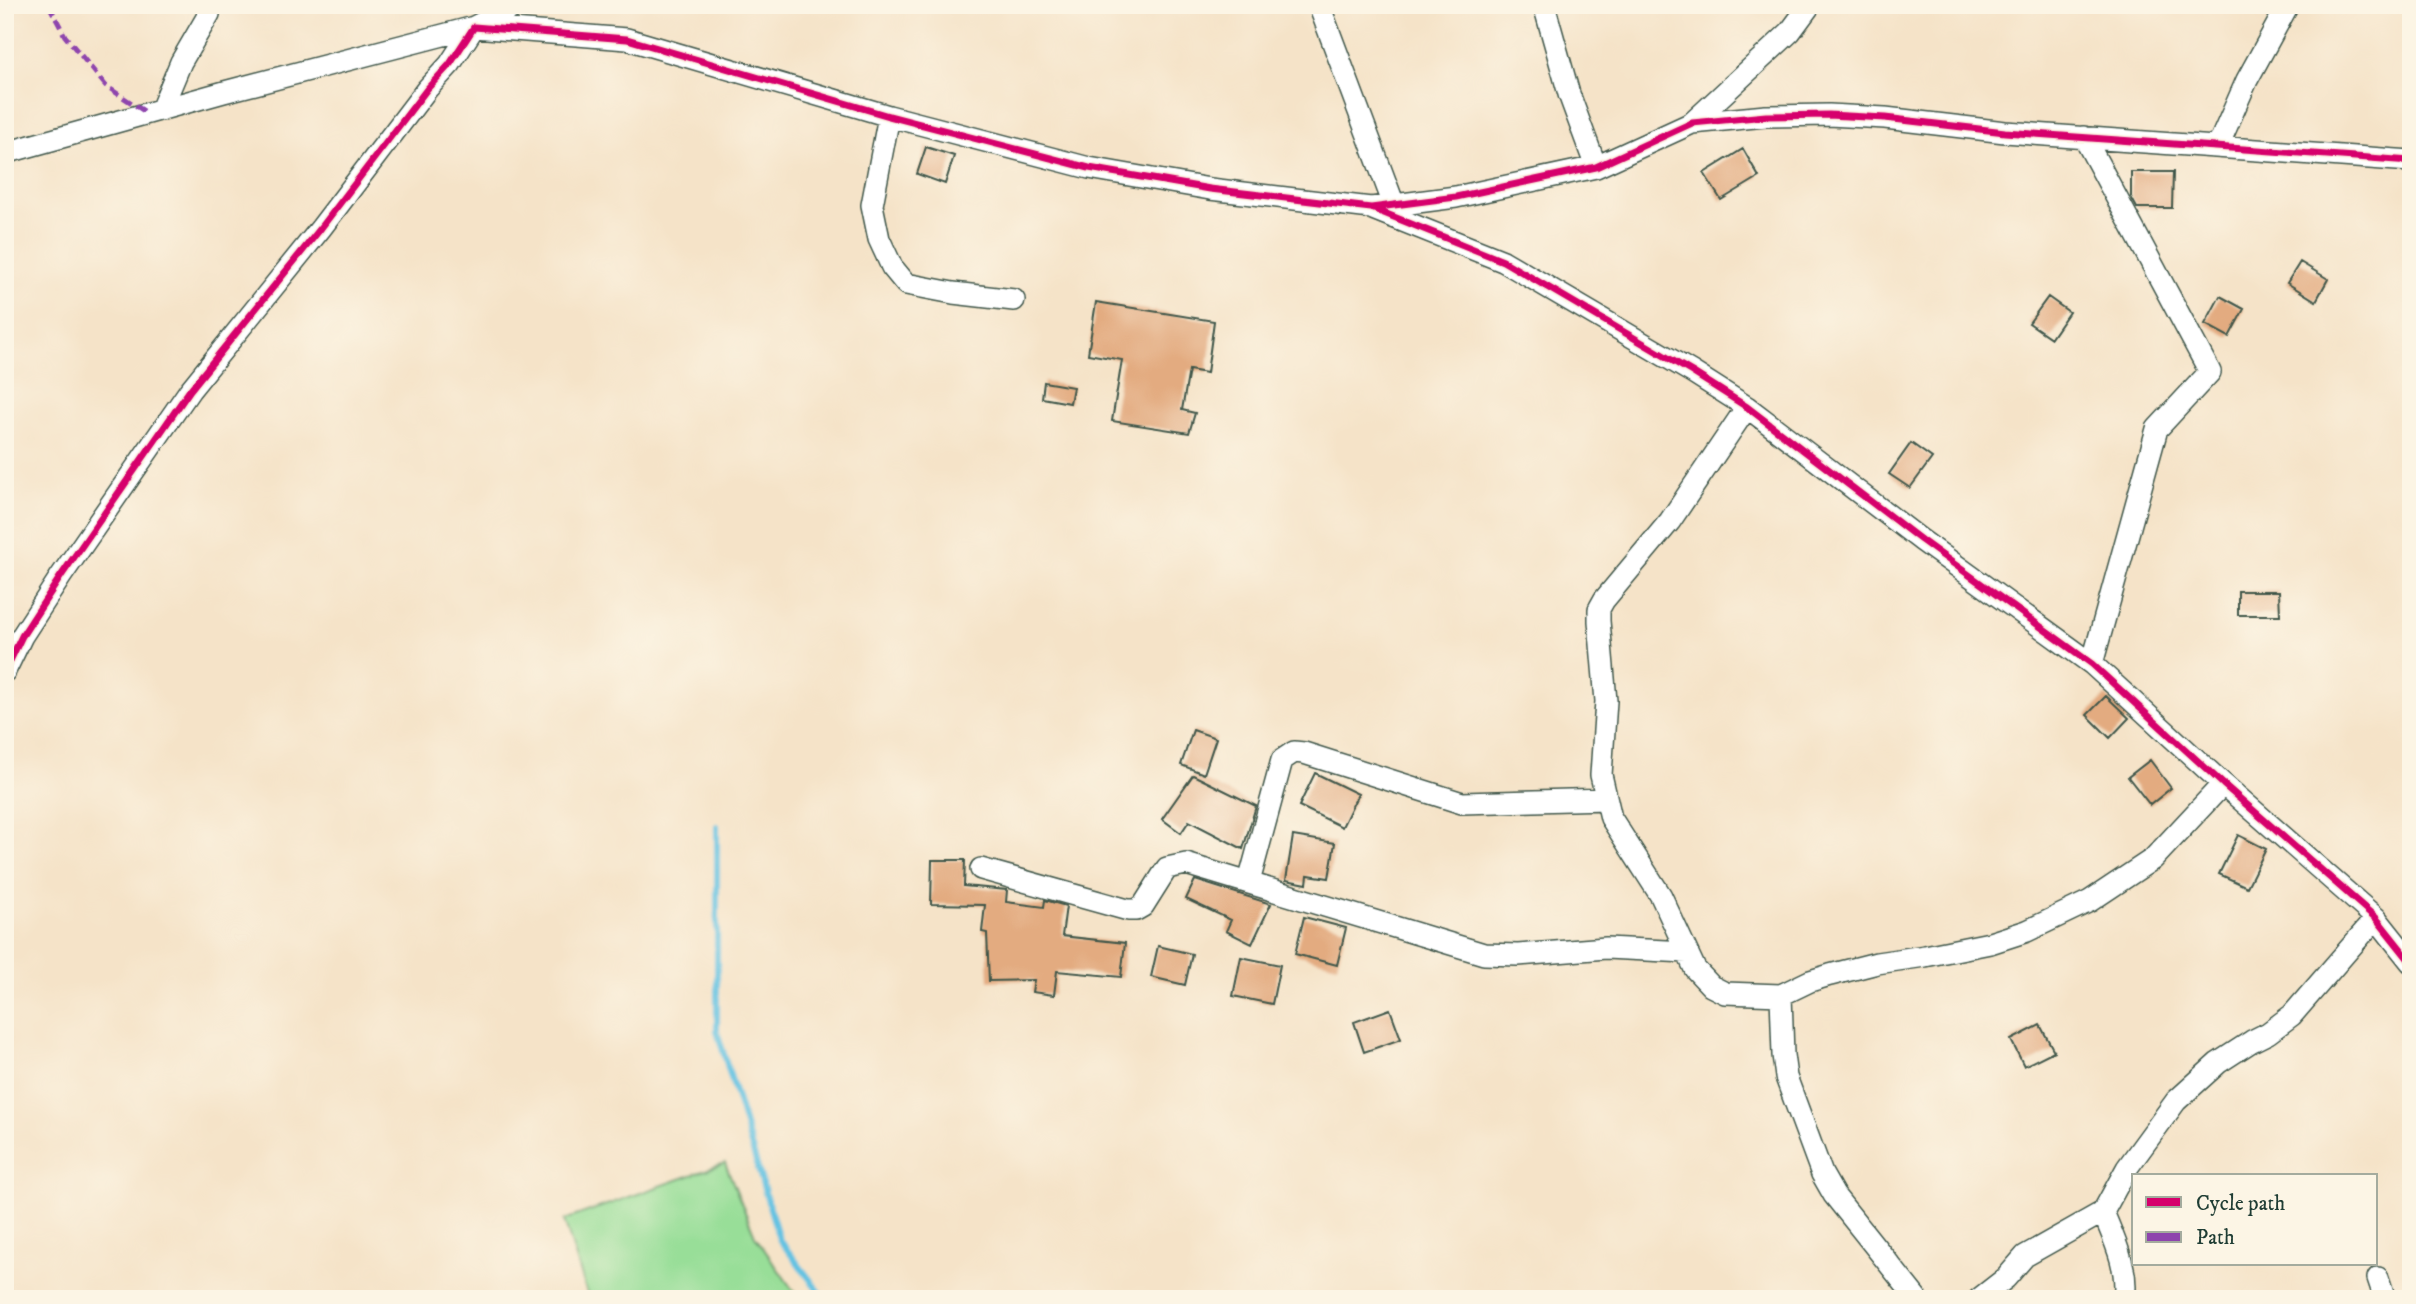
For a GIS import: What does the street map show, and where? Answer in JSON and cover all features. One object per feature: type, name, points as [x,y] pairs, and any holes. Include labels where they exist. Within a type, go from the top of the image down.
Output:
[{"type":"street","points":[[161,110],[181,62],[208,14],[210,5]]},
{"type":"street","points":[[5,153],[474,27],[518,5]]},
{"type":"street","points":[[1319,5],[1394,205]]},
{"type":"street","points":[[1544,5],[1569,94],[1596,167]]},
{"type":"street","points":[[474,27],[627,39],[889,116],[1089,168],[1210,189],[1371,208],[1456,197],[1596,167],[1692,123],[1790,32],[1810,5]]},
{"type":"street","points":[[2218,146],[2247,80],[2288,5]]},
{"type":"street","points":[[5,671],[22,636],[61,576],[190,390],[321,228],[427,89],[450,64],[474,27]]},
{"type":"street","points":[[1692,123],[1766,116],[1829,115],[1885,118],[2005,132],[2411,161]]},
{"type":"street","points":[[889,116],[873,205],[879,239],[892,267],[906,284],[1014,300]]},
{"type":"street","points":[[2084,137],[2210,372],[2157,429],[2092,664]]},
{"type":"street","points":[[1371,208],[1503,261],[1747,407],[1921,540],[2092,664],[2376,919],[2411,962]]},
{"type":"street","points":[[1747,407],[1670,521],[1604,600],[1599,621],[1606,701],[1601,775],[1611,818],[1661,897],[1695,968],[1711,986],[1726,993],[1781,995],[1830,975],[1877,963],[1990,943],[2053,920],[2090,901],[2152,859],[2223,784]]},
{"type":"street","points":[[1250,882],[1282,760],[1294,752],[1462,803],[1606,799]]},
{"type":"street","points":[[981,869],[1136,910],[1143,906],[1167,867],[1200,867],[1484,954],[1518,955],[1606,948],[1687,952]]},
{"type":"street","points":[[1979,1299],[2006,1278],[2025,1256],[2103,1212],[2127,1168],[2176,1101],[2218,1063],[2269,1033],[2292,1014],[2376,919]]},
{"type":"street","points":[[1781,995],[1786,1077],[1822,1174],[1834,1195],[1917,1299]]},
{"type":"street","points":[[2103,1212],[2120,1255],[2124,1299]]},
{"type":"street","points":[[2378,1278],[2385,1299]]},
{"type":"green space","points":[[725,1163],[755,1236],[799,1299],[589,1299],[564,1220]]},
{"type":"building","points":[[926,147],[954,156],[945,184],[917,174]]},
{"type":"building","points":[[1743,149],[1759,177],[1721,200],[1704,173]]},
{"type":"building","points":[[2131,172],[2173,172],[2172,208],[2137,208],[2131,197]]},
{"type":"building","points":[[2300,262],[2328,279],[2316,301],[2287,283]]},
{"type":"building","points":[[2220,296],[2244,309],[2229,337],[2205,324]]},
{"type":"building","points":[[2048,297],[2069,312],[2051,338],[2029,323]]},
{"type":"building","points":[[1096,302],[1214,321],[1207,373],[1189,370],[1182,410],[1195,413],[1189,433],[1112,421],[1122,360],[1088,354]]},
{"type":"building","points":[[1044,382],[1073,387],[1070,403],[1042,398]]},
{"type":"building","points":[[1911,443],[1932,458],[1910,488],[1889,474]]},
{"type":"building","points":[[2238,591],[2279,591],[2280,615],[2238,615]]},
{"type":"building","points":[[2106,696],[2129,718],[2110,738],[2087,715]]},
{"type":"building","points":[[1193,730],[1216,738],[1204,774],[1181,765]]},
{"type":"building","points":[[2150,760],[2171,788],[2150,805],[2128,777]]},
{"type":"building","points":[[1315,773],[1358,794],[1342,827],[1299,806]]},
{"type":"building","points":[[1193,775],[1256,806],[1243,849],[1189,821],[1181,833],[1162,819]]},
{"type":"building","points":[[2238,835],[2266,849],[2247,887],[2219,874]]},
{"type":"building","points":[[1293,836],[1335,843],[1329,878],[1308,875],[1307,884],[1286,880]]},
{"type":"building","points":[[932,860],[965,860],[964,886],[1007,890],[1006,902],[1044,907],[1045,900],[1066,906],[1062,936],[1125,943],[1121,977],[1057,971],[1054,995],[1032,992],[1034,980],[989,981],[987,933],[982,932],[985,905],[931,904]]},
{"type":"building","points":[[1195,880],[1271,904],[1252,944],[1226,931],[1231,920],[1186,899]]},
{"type":"building","points":[[1304,917],[1346,928],[1337,965],[1295,954]]},
{"type":"building","points":[[1158,946],[1192,954],[1185,985],[1151,977]]},
{"type":"building","points":[[1241,957],[1280,965],[1272,1004],[1233,996]]},
{"type":"building","points":[[1390,1009],[1401,1039],[1364,1052],[1354,1022]]},
{"type":"building","points":[[2040,1025],[2054,1051],[2024,1066],[2011,1040]]},
{"type":"waterway","points":[[717,826],[717,1031],[779,1239],[825,1299]]},
{"type":"marked path","points":[[49,5],[65,36],[106,86],[147,113]]},
{"type":"cycle path","points":[[5,671],[22,636],[61,576],[190,390],[321,228],[427,89],[450,64],[474,27],[627,39],[889,116],[1089,168],[1210,189],[1371,208],[1456,197],[1596,167],[1692,123],[1766,116],[1885,118],[2005,132],[2411,161]]},
{"type":"cycle path","points":[[1374,209],[1503,261],[1747,407],[1921,540],[2092,664],[2223,784],[2376,918],[2411,962]]}]
